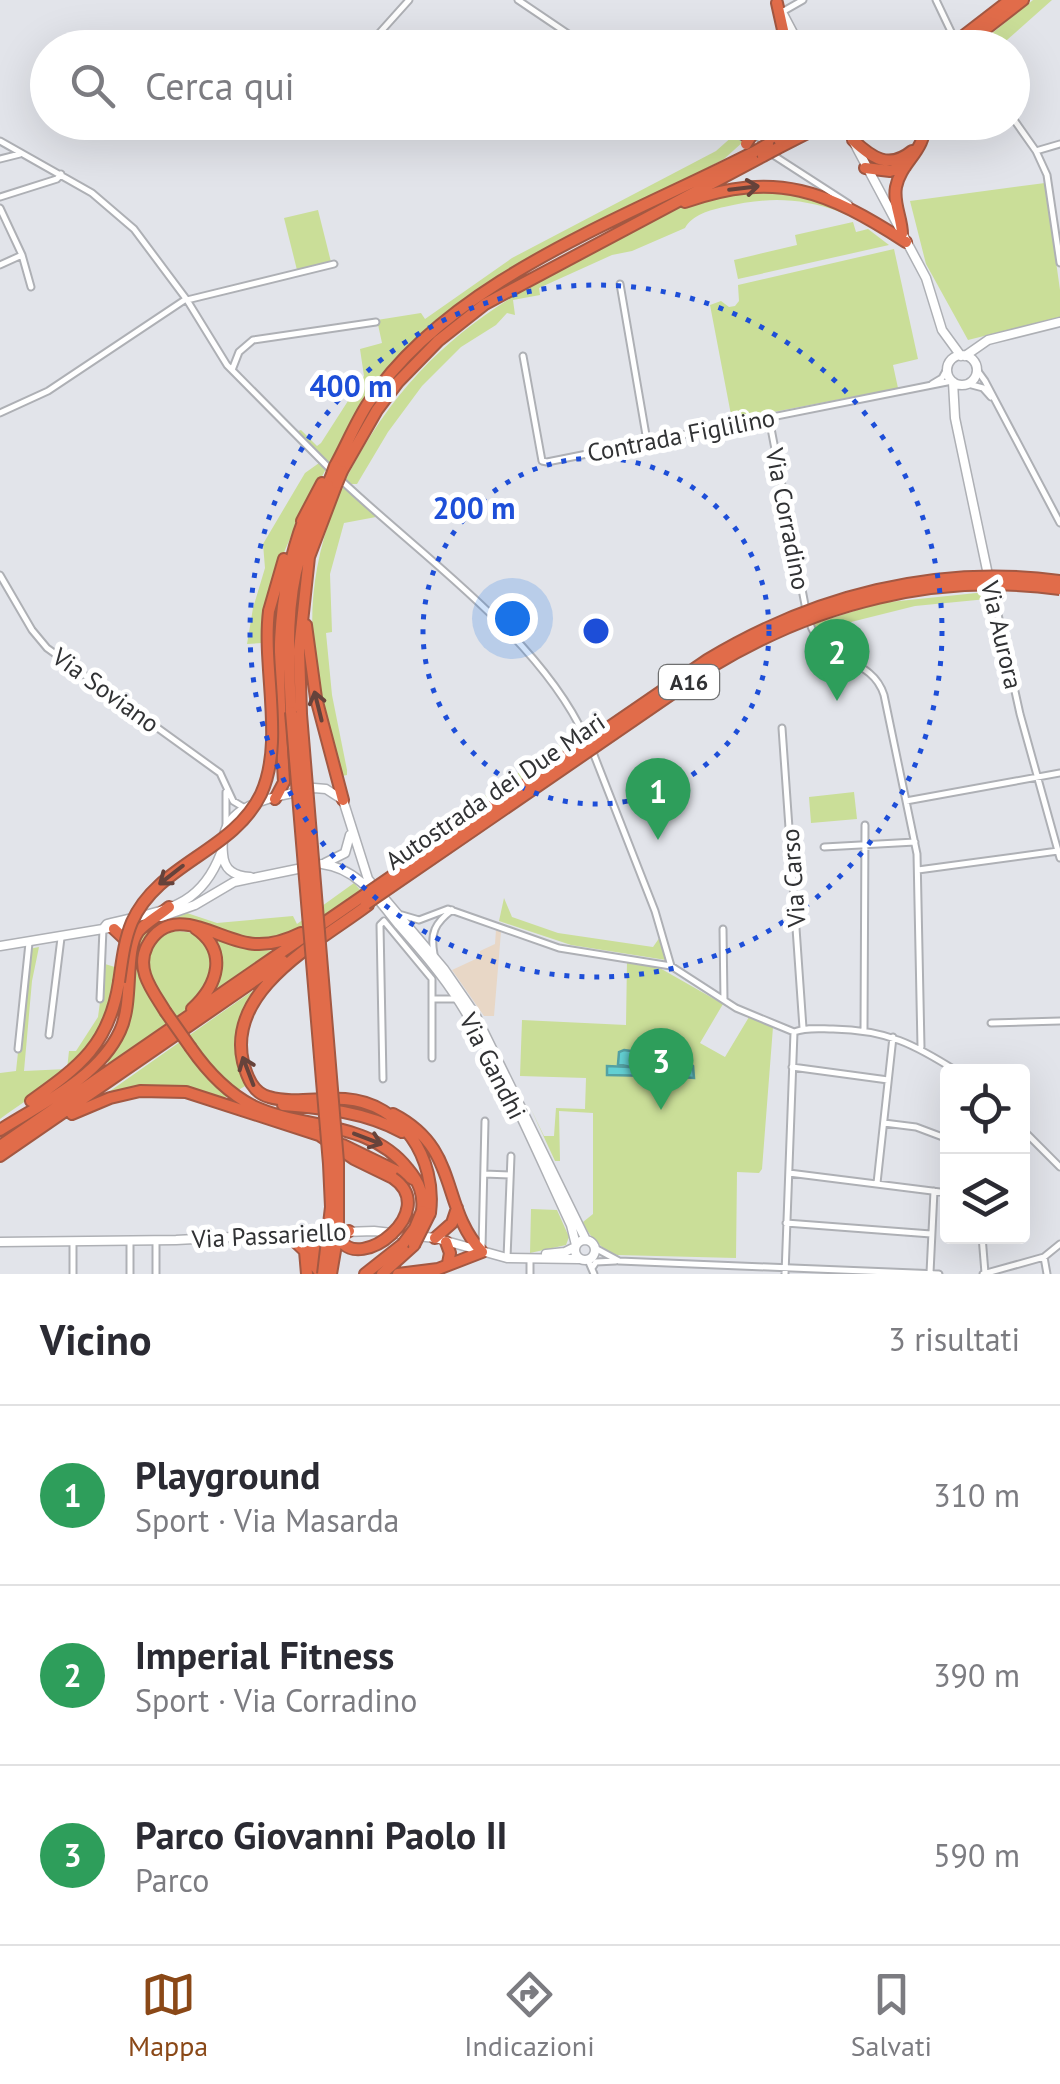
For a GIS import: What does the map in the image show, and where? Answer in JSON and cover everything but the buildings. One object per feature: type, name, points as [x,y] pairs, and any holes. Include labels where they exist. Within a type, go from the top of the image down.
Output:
[{"type":"highway","points":[[980,30],[1013,4]]},
{"type":"highway","points":[[778,5],[782,30]]},
{"type":"highway","points":[[778,145],[785,140]]},
{"type":"highway","points":[[322,1274],[332,1207],[296,713],[308,557],[348,431],[432,331],[464,306],[552,252],[674,193],[754,142],[778,145],[791,140]]},
{"type":"highway","points":[[853,140],[882,161],[897,161],[910,153],[918,140]]},
{"type":"highway","points":[[901,234],[896,193],[906,167],[924,140]]},
{"type":"highway","points":[[0,1127],[91,1052],[112,1018],[129,930],[150,894],[235,828],[262,792],[272,752],[266,649],[269,611],[281,566],[304,519],[398,382],[438,340],[511,288],[650,214],[754,142]]},
{"type":"highway","points":[[865,168],[890,171],[906,167]]},
{"type":"highway","points":[[650,214],[723,191],[770,186],[807,191],[901,234]]},
{"type":"highway","points":[[319,1135],[354,1159],[400,1182],[408,1198],[403,1227],[380,1253],[365,1260],[351,1256],[341,1245],[338,1162],[296,713],[288,655],[299,560],[334,473]]},
{"type":"highway","points":[[275,799],[284,782],[278,660],[280,612],[287,568],[304,519]]},
{"type":"highway","name":"Autostrada dei Due Mari","points":[[0,1158],[412,863],[707,660],[793,615],[854,595],[916,582],[980,576],[1060,581]]},
{"type":"highway","name":"Autostrada dei Due Mari","points":[[0,1146],[365,900],[407,876],[711,667],[781,629],[856,602],[917,590],[980,584],[1060,589]]},
{"type":"highway","points":[[304,590],[308,659],[343,800]]},
{"type":"highway","points":[[365,900],[303,932],[266,944],[239,942],[200,926],[172,926],[157,933],[144,955],[146,978],[216,1079],[264,1110],[361,1135],[386,1146],[418,1182],[426,1212]]},
{"type":"highway","points":[[365,900],[273,978],[248,1011],[241,1047],[252,1085],[267,1097],[349,1099],[386,1110],[417,1126],[436,1152],[464,1230],[482,1252],[451,1266],[398,1274]]},
{"type":"highway","points":[[0,1127],[86,1073],[114,1043],[128,1006],[132,947],[138,932],[169,907]]},
{"type":"highway","points":[[38,1121],[188,1012],[206,994],[216,974],[216,950],[204,934],[185,924]]},
{"type":"highway","points":[[108,929],[125,936],[132,947]]},
{"type":"highway","points":[[0,1158],[83,1108],[152,1090],[186,1092],[319,1135],[380,1160],[418,1182]]},
{"type":"highway","points":[[242,1099],[352,1113],[383,1122],[414,1140]]},
{"type":"highway","points":[[382,1274],[408,1245],[426,1212],[430,1179],[414,1140],[386,1110]]},
{"type":"highway","points":[[451,1266],[450,1253],[440,1240],[452,1223],[457,1204]]},
{"type":"highway","points":[[309,1254],[343,1232]]},
{"type":"highway","points":[[331,1274],[343,1232]]},
{"type":"highway","points":[[307,1274],[311,1233]]},
{"type":"highway","points":[[288,1234],[309,1254],[322,1274]]},
{"type":"highway","points":[[365,1274],[408,1245]]},
{"type":"street","points":[[382,30],[409,0]]},
{"type":"street","points":[[518,0],[562,30]]},
{"type":"street","points":[[791,30],[778,5],[801,0]]},
{"type":"street","points":[[936,0],[956,30]]},
{"type":"street","points":[[751,140],[859,212],[901,234]]},
{"type":"street","points":[[853,140],[932,294],[949,366],[988,340],[1060,322]]},
{"type":"street","points":[[1028,140],[1048,182],[1060,263]]},
{"type":"street","points":[[0,141],[92,193],[126,221],[186,300],[232,371],[358,496],[496,620],[564,700],[585,737]]},
{"type":"street","points":[[1036,151],[1060,144]]},
{"type":"street","points":[[0,160],[23,153]]},
{"type":"street","points":[[0,197],[61,174]]},
{"type":"street","points":[[0,208],[22,255],[30,287]]},
{"type":"street","points":[[0,265],[22,255]]},
{"type":"street","points":[[0,413],[51,389],[186,300],[334,264]]},
{"type":"street","points":[[620,284],[648,441]]},
{"type":"street","points":[[232,371],[239,352],[253,340],[376,322]]},
{"type":"street","points":[[942,330],[985,380],[1060,523]]},
{"type":"street","points":[[955,410],[976,367],[978,351],[988,340]]},
{"type":"street","name":"Contrada Figlilino","points":[[523,356],[542,461],[952,382]]},
{"type":"street","name":"Contrada Figlilino","points":[[925,388],[942,378],[949,366]]},
{"type":"street","name":"Via Aurora","points":[[949,366],[987,570],[1059,854]]},
{"type":"street","points":[[952,382],[983,388],[993,400]]},
{"type":"street","points":[[940,384],[955,394]]},
{"type":"street","name":"Via Corradino","points":[[769,418],[804,604],[814,636],[829,652],[873,673],[881,685],[915,842],[921,1047]]},
{"type":"street","name":"Via Soviano","points":[[0,575],[47,648],[220,774],[234,801],[243,808]]},
{"type":"street","name":"Via Carso","points":[[782,728],[803,1028]]},
{"type":"street","points":[[594,754],[631,845],[672,966]]},
{"type":"street","points":[[906,802],[1060,773]]},
{"type":"street","points":[[226,825],[243,808],[314,788],[326,789],[343,800]]},
{"type":"street","points":[[100,999],[107,924],[185,903],[202,888],[214,874],[222,852],[227,790]]},
{"type":"street","name":"Via Gandhi","points":[[343,800],[362,867],[434,957],[489,1040],[586,1240]]},
{"type":"street","points":[[864,1030],[865,825]]},
{"type":"street","points":[[0,946],[108,929],[185,910],[224,887],[250,878],[336,860],[345,853],[350,831]]},
{"type":"street","points":[[824,847],[915,842]]},
{"type":"street","points":[[222,852],[230,872],[250,878]]},
{"type":"street","points":[[918,870],[1059,854]]},
{"type":"street","name":"Via Gandhi","points":[[322,864],[344,868],[382,904],[458,999],[495,1064],[571,1225],[576,1246]]},
{"type":"street","points":[[394,910],[419,920],[444,909],[452,910],[558,948],[672,966],[724,1000],[794,1032],[803,1028],[864,1030],[921,1047],[946,1064]]},
{"type":"street","points":[[434,957],[434,927],[452,910]]},
{"type":"street","points":[[383,1079],[380,925],[384,921],[432,979],[432,1058]]},
{"type":"street","points":[[723,929],[724,1000]]},
{"type":"street","points":[[49,1035],[61,938]]},
{"type":"street","points":[[18,1049],[29,943]]},
{"type":"street","points":[[432,999],[458,999]]},
{"type":"street","points":[[991,1023],[1060,1021]]},
{"type":"street","points":[[785,1270],[794,1032]]},
{"type":"street","points":[[877,1184],[893,1037]]},
{"type":"street","points":[[792,1067],[888,1080]]},
{"type":"street","points":[[482,1252],[485,1121]]},
{"type":"street","points":[[884,1123],[916,1127],[940,1136]]},
{"type":"street","points":[[1030,1137],[1060,1167]]},
{"type":"street","points":[[507,1258],[510,1156]]},
{"type":"street","points":[[789,1173],[940,1192]]},
{"type":"street","points":[[484,1174],[510,1174]]},
{"type":"street","points":[[930,1273],[934,1191]]},
{"type":"street","points":[[786,1223],[932,1234]]},
{"type":"street","name":"Via Passariello","points":[[0,1242],[156,1240],[374,1230],[440,1240],[507,1258],[588,1265]]},
{"type":"street","points":[[130,1240],[130,1274]]},
{"type":"street","points":[[156,1240],[156,1274]]},
{"type":"street","points":[[586,1240],[619,1261]]},
{"type":"street","name":"Via Passariello","points":[[532,1258],[586,1240]]},
{"type":"street","points":[[73,1274],[74,1241]]},
{"type":"street","points":[[982,1244],[984,1274],[1044,1256],[1060,1244]]},
{"type":"street","points":[[576,1246],[588,1265]]},
{"type":"street","points":[[588,1265],[595,1248]]},
{"type":"street","points":[[1044,1256],[1047,1274]]},
{"type":"street","points":[[530,1274],[532,1258]]},
{"type":"street","points":[[588,1265],[619,1261],[700,1263],[785,1270],[939,1274]]},
{"type":"street","points":[[657,1262],[657,1274]]},
{"type":"street","points":[[700,1263],[701,1274]]},
{"type":"street","points":[[752,1266],[752,1274]]},
{"type":"shaded area","points":[[496,930],[501,932],[494,1016],[484,1016],[452,970],[480,957],[480,951],[495,944]]},
{"type":"green space","points":[[1033,0],[1052,0],[1018,30],[996,30]]},
{"type":"green space","points":[[728,140],[744,141],[724,159],[537,258],[437,325],[357,414],[330,463],[295,432],[301,430],[317,446],[321,443],[364,376],[360,349],[382,343],[377,320],[421,313],[425,319],[512,258],[716,151]]},
{"type":"green space","points":[[1045,183],[1060,290],[1060,317],[968,340],[926,264],[910,201]]},
{"type":"green space","points":[[774,189],[830,204],[883,231],[810,203],[768,200],[739,204],[702,214],[685,228],[539,288],[540,295],[513,300],[515,315],[507,313],[496,325],[461,347],[422,386],[357,484],[346,479],[394,402],[450,343],[481,318],[553,273],[672,211],[721,195]]},
{"type":"green space","points":[[318,210],[331,262],[297,270],[284,218]]},
{"type":"green space","points":[[853,222],[856,232],[868,229],[889,245],[738,279],[734,260],[797,245],[795,235]]},
{"type":"green space","points":[[894,249],[918,359],[893,365],[898,388],[732,420],[710,305],[721,301],[735,306],[739,301],[738,285]]},
{"type":"green space","points":[[319,463],[326,469],[276,575],[262,643],[247,644],[265,568],[263,544],[305,473]]},
{"type":"green space","points":[[342,486],[376,517],[344,523],[330,574],[332,632],[326,633],[332,695],[347,770],[347,775],[342,776],[321,700],[312,631],[318,562]]},
{"type":"green space","points":[[986,592],[987,599],[915,606],[815,631],[813,624],[880,603]]},
{"type":"green space","points":[[578,732],[582,739],[396,866],[390,861]]},
{"type":"green space","points":[[854,792],[857,819],[811,823],[809,797]]},
{"type":"green space","points":[[354,883],[361,891],[305,929],[281,940],[252,943],[184,922],[168,923],[154,930],[143,946],[139,965],[144,983],[164,1016],[171,1011],[147,971],[147,952],[156,939],[169,932],[201,937],[212,947],[216,962],[211,981],[191,1006],[165,1028],[109,1064],[106,1060],[127,1024],[136,942],[148,927],[187,913],[217,923],[293,916],[297,924]]},
{"type":"green space","points":[[504,898],[512,917],[558,933],[653,947],[660,937],[666,960],[571,945],[499,921]]},
{"type":"green space","points":[[211,936],[245,948],[276,951],[211,996],[216,984]]},
{"type":"green space","points":[[39,947],[24,1071],[67,1069],[69,1051],[76,1051],[98,1017],[105,964],[118,968],[112,1004],[99,1037],[79,1061],[0,1119],[0,1073],[16,1071],[29,949]]},
{"type":"green space","points":[[627,961],[658,967],[723,1004],[700,1043],[725,1057],[749,1017],[773,1027],[762,1169],[759,1173],[737,1172],[736,1258],[617,1255],[601,1246],[583,1222],[593,1214],[593,1113],[559,1111],[560,1161],[555,1161],[530,1107],[544,1136],[554,1136],[556,1108],[585,1109],[586,1078],[520,1076],[522,1020],[626,1025]]},
{"type":"green space","points":[[258,987],[246,1011],[247,1085],[221,1100],[199,1092],[103,1096]]},
{"type":"green space","points":[[531,1209],[557,1210],[569,1237],[566,1245],[530,1253]]},
{"type":"water","points":[[619,1052],[682,1058],[693,1066],[694,1078],[679,1077],[678,1069],[677,1077],[657,1076],[656,1069],[654,1076],[607,1075],[607,1066],[630,1067],[618,1064]]},
{"type":"place","name":"Imperial Fitness","points":[[837,701]]},
{"type":"place","name":"Playground","points":[[658,840]]},
{"type":"place","name":"Parco Giovanni Paolo II","points":[[661,1110]]}]
